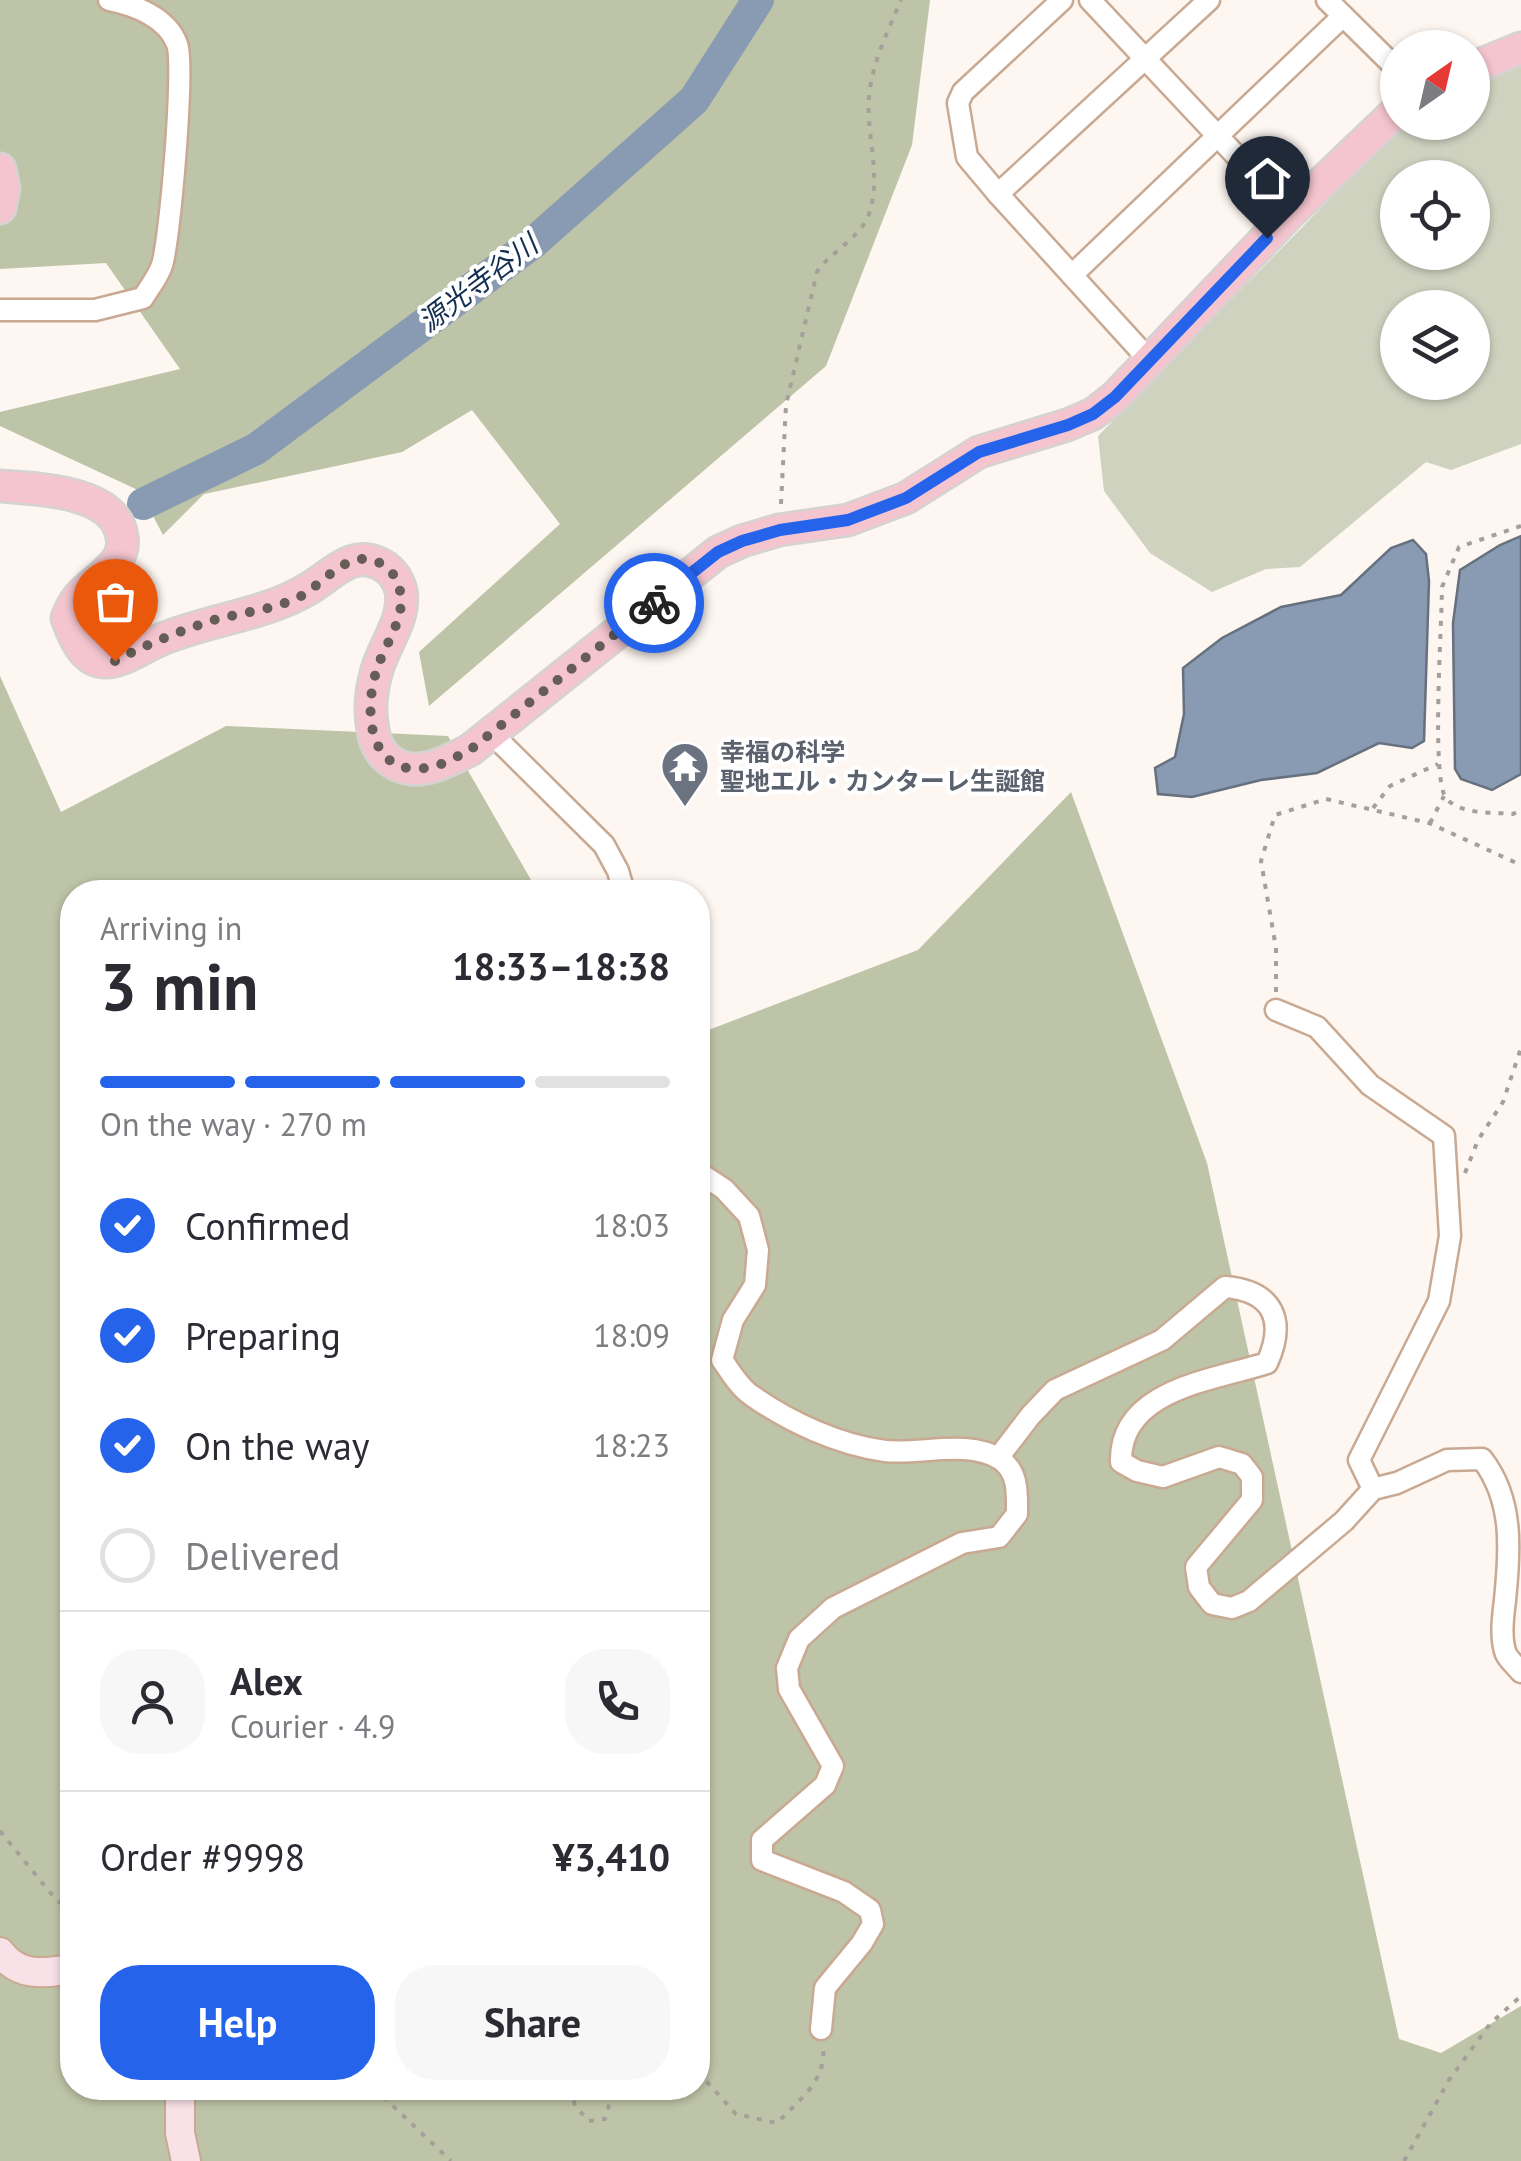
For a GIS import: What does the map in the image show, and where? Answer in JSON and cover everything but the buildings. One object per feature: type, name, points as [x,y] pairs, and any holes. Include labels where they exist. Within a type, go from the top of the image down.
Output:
[{"type":"main road","points":[[1490,61],[1521,48]]},
{"type":"main road","points":[[0,486],[79,496],[98,504],[122,530],[120,554],[112,566],[82,590],[67,618],[74,637],[88,655],[101,662],[115,661],[180,631],[283,604],[352,560],[368,559],[382,564],[395,576],[401,592],[400,613],[376,671],[370,702],[375,742],[386,758],[400,768],[438,766],[470,750],[718,552],[780,530],[848,520],[906,498],[979,452],[1093,414],[1150,362],[1290,213],[1380,127]]},
{"type":"main road","points":[[0,169],[4,188],[0,208]]},
{"type":"main road","points":[[0,1952],[8,1964],[34,1974],[60,1971]]},
{"type":"main road","points":[[180,2100],[180,2133],[186,2161]]},
{"type":"street","points":[[0,310],[95,310],[142,298],[162,264],[175,153],[180,63],[177,44],[165,26],[147,12],[109,0]]},
{"type":"street","points":[[1062,0],[964,92],[958,103],[966,157],[1150,362]]},
{"type":"street","points":[[1090,0],[1290,213]]},
{"type":"street","points":[[998,194],[1209,0]]},
{"type":"street","points":[[1327,0],[1380,52]]},
{"type":"street","points":[[1072,275],[1343,16]]},
{"type":"street","points":[[490,732],[604,845],[621,880]]},
{"type":"street","points":[[1276,1010],[1316,1027],[1370,1085],[1444,1136],[1450,1236],[1439,1301],[1359,1460],[1373,1488]]},
{"type":"street","points":[[710,1180],[749,1216],[758,1250],[756,1285],[733,1320],[722,1360],[747,1394],[821,1434],[886,1451],[968,1450],[998,1458],[1012,1470],[1017,1501],[1017,1514],[998,1537],[962,1543],[833,1608],[799,1639],[788,1668],[789,1690],[833,1766],[825,1784],[762,1840],[762,1860],[844,1892],[870,1910],[873,1924],[825,1988],[821,2028]]},
{"type":"street","points":[[998,1458],[1030,1415],[1055,1390],[1162,1340],[1224,1287],[1243,1288],[1262,1300],[1276,1317],[1277,1342],[1267,1364],[1175,1390],[1143,1412],[1121,1444],[1122,1462],[1137,1472],[1163,1477],[1219,1457],[1242,1464],[1252,1477],[1252,1500],[1196,1567],[1199,1587],[1212,1604],[1232,1608],[1249,1600],[1344,1521],[1373,1488],[1397,1483],[1448,1460],[1482,1460],[1498,1480],[1507,1519],[1509,1556],[1503,1618],[1506,1655],[1521,1672]]},
{"type":"path","points":[[780,530],[786,405],[817,272],[869,216],[875,177],[869,98],[881,46],[901,0]]},
{"type":"path","points":[[1521,526],[1459,547],[1446,572],[1442,587],[1438,764],[1444,796],[1457,808],[1513,814],[1521,810]]},
{"type":"path","points":[[1372,810],[1390,786],[1438,764]]},
{"type":"path","points":[[1430,824],[1444,796]]},
{"type":"path","points":[[1276,1010],[1276,948],[1261,861],[1276,815],[1326,798],[1430,824],[1521,864]]},
{"type":"path","points":[[1447,1166],[1467,1174],[1478,1140],[1503,1102],[1521,1048]]},
{"type":"path","points":[[0,1831],[60,1903]]},
{"type":"path","points":[[1404,2161],[1449,2080],[1490,2024],[1521,1996]]},
{"type":"path","points":[[710,2085],[736,2114],[777,2123],[810,2088],[825,2064],[821,2028]]},
{"type":"path","points":[[387,2100],[452,2161]]},
{"type":"path","points":[[574,2100],[589,2121],[605,2119],[611,2100]]},
{"type":"green space","points":[[0,0],[930,0],[912,145],[826,366],[429,706],[419,652],[560,524],[472,410],[402,452],[204,494],[163,535],[140,491],[0,426],[0,412],[180,369],[106,263],[0,269]]},
{"type":"green space","points":[[1521,61],[1521,444],[1451,470],[1426,462],[1300,567],[1266,569],[1212,592],[1150,553],[1104,491],[1098,436],[1387,140],[1490,140],[1490,74]]},
{"type":"green space","points":[[0,676],[61,812],[226,726],[448,736],[531,880],[60,880],[60,2100],[710,2100],[710,1029],[918,950],[1071,792],[1207,1163],[1399,2039],[1441,2053],[1521,2006],[1521,2161],[0,2161]]},
{"type":"water","points":[[1521,536],[1521,774],[1492,790],[1461,779],[1455,769],[1453,623],[1460,570]]},
{"type":"water","points":[[1413,540],[1426,554],[1429,581],[1424,741],[1412,748],[1379,743],[1317,773],[1261,780],[1192,797],[1158,794],[1155,768],[1175,757],[1184,714],[1183,668],[1222,638],[1281,607],[1341,595],[1391,548]]},
{"type":"waterway","name":"源光寺谷川","points":[[143,504],[256,449],[533,243],[694,100],[758,0]]},
{"type":"way so far","points":[[115,661],[180,631],[283,604],[352,560],[368,559],[382,564],[395,576],[401,592],[400,613],[376,671],[370,702],[375,742],[386,758],[400,768],[418,769],[438,766],[470,750],[654,603]]},
{"type":"place","name":"幸福の科学 聖地エル・カンターレ生誕館","points":[[685,808]]},
{"type":"route","points":[[654,603],[718,552],[742,541],[780,530],[848,520],[906,498],[979,452],[1093,414],[1115,397],[1267,238]]}]
